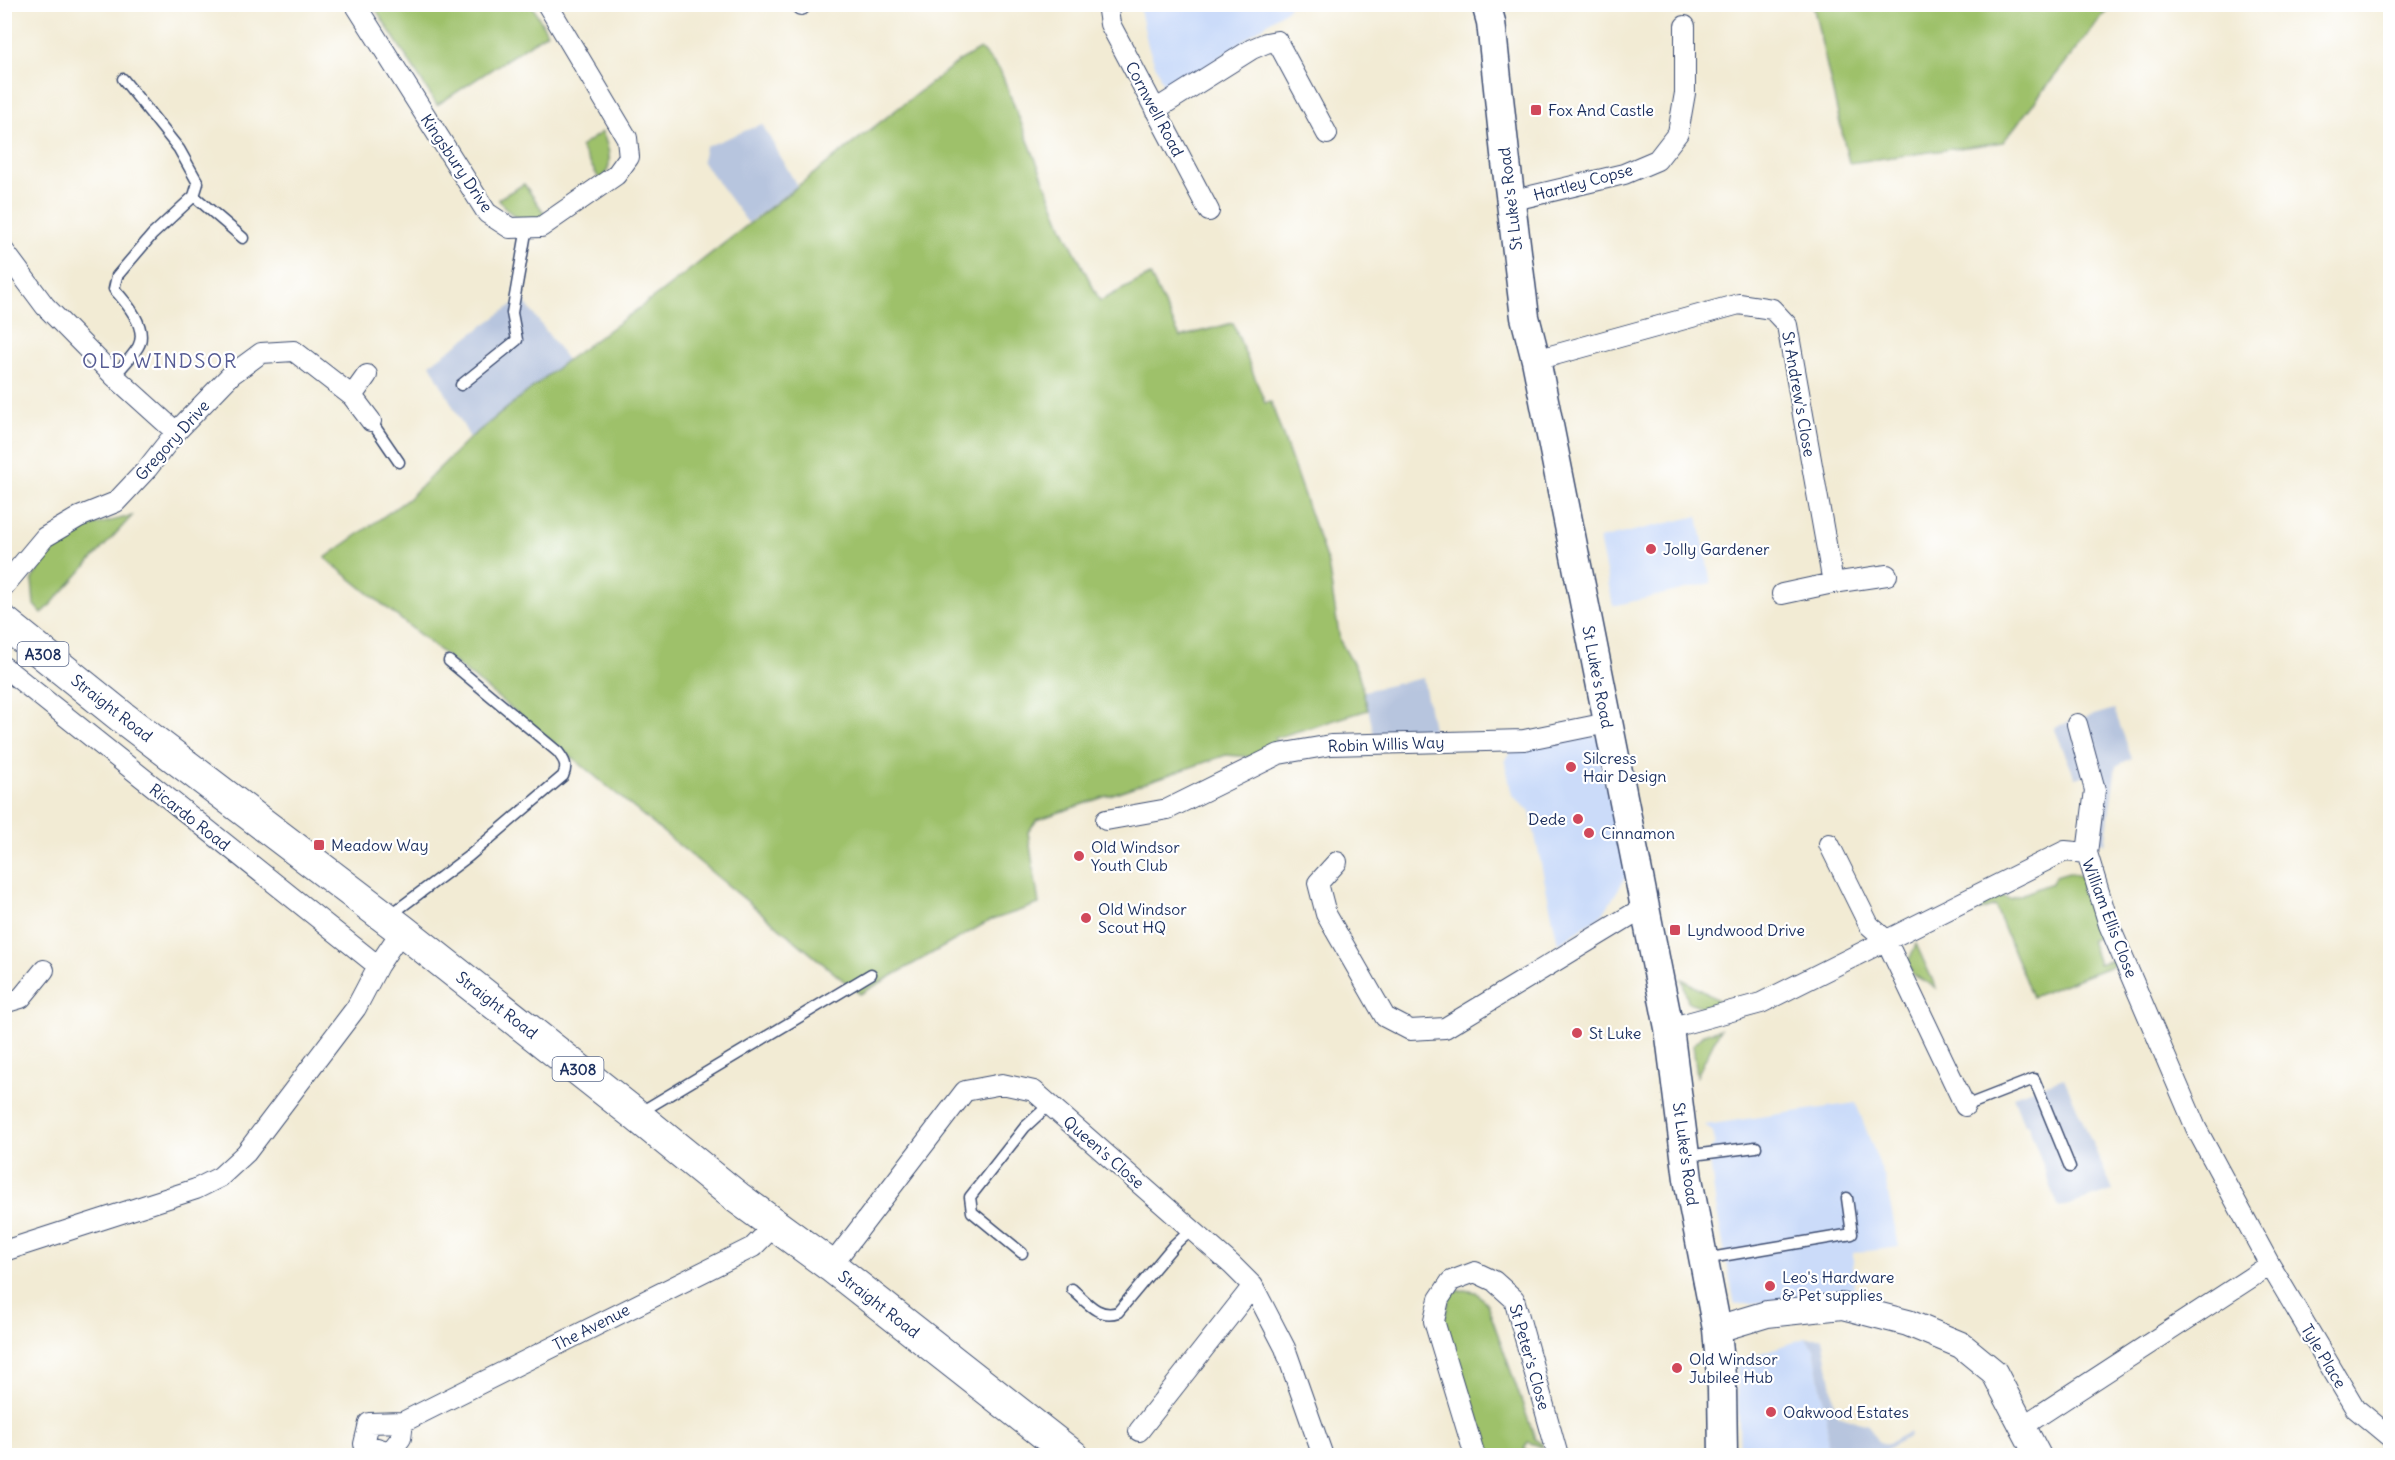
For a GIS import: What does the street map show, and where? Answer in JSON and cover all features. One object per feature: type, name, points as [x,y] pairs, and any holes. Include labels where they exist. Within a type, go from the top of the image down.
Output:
[{"type":"main road","name":"St Luke's Road","points":[[1486,4],[1491,22],[1525,317],[1536,360],[1669,1028],[1685,1156],[1717,1329],[1724,1455]]},
{"type":"main road","name":"Straight Road","points":[[4,622],[122,717],[394,924],[774,1226],[831,1266],[1073,1455]]},
{"type":"street","name":"Kingsbury Drive","points":[[355,4],[487,213],[510,228],[527,228]]},
{"type":"street","points":[[527,228],[542,227],[551,221],[616,175],[629,157],[627,138],[547,4]]},
{"type":"street","name":"Cornwell Road","points":[[1107,4],[1110,24],[1209,211]]},
{"type":"street","name":"Hartley Copse","points":[[1510,201],[1624,174],[1657,160],[1678,133],[1685,93],[1685,26]]},
{"type":"street","points":[[1155,110],[1252,49],[1277,41],[1327,134]]},
{"type":"street","points":[[4,251],[11,269],[45,306],[114,376],[176,432]]},
{"type":"street","name":"St Andrew's Close","points":[[1536,360],[1739,304],[1772,309],[1787,325],[1833,583]]},
{"type":"street","name":"Gregory Drive","points":[[4,586],[45,537],[79,517],[116,502],[147,470],[176,432],[231,375],[261,353],[294,351],[352,396],[371,421]]},
{"type":"street","points":[[352,396],[368,375]]},
{"type":"street","points":[[1782,594],[1887,575]]},
{"type":"street","name":"Ricardo Road","points":[[4,667],[378,966]]},
{"type":"street","name":"Robin Willis Way","points":[[1106,820],[1168,809],[1279,754],[1331,745],[1524,740],[1607,723]]},
{"type":"street","points":[[2077,724],[2095,789],[2087,852]]},
{"type":"street","points":[[1829,844],[1869,925],[1886,940],[1965,1106]]},
{"type":"street","name":"William Ellis Close","points":[[1669,1028],[1761,1003],[2066,850],[2087,852],[2109,925],[2196,1128],[2270,1265]]},
{"type":"street","points":[[1337,862],[1318,883],[1326,914],[1384,1017],[1410,1030],[1444,1028],[1646,906]]},
{"type":"street","points":[[4,1251],[196,1188],[220,1177],[246,1153],[349,1017],[378,966],[394,924]]},
{"type":"street","points":[[4,1003],[21,998],[44,970]]},
{"type":"street","name":"Queen's Close","points":[[831,1266],[965,1091],[1002,1084],[1034,1091],[1253,1286],[1285,1348],[1323,1455]]},
{"type":"street","name":"The Avenue","points":[[404,1422],[753,1247],[774,1226]]},
{"type":"street","points":[[2023,1426],[2270,1265]]},
{"type":"street","name":"Tyle Place","points":[[2270,1265],[2355,1408],[2391,1437]]},
{"type":"street","name":"St Peter's Close","points":[[1475,1455],[1434,1321],[1439,1299],[1451,1281],[1474,1272],[1494,1281],[1514,1299],[1558,1455]]},
{"type":"street","points":[[1139,1431],[1253,1286]]},
{"type":"street","points":[[1717,1329],[1767,1314],[1842,1306],[1908,1323],[1961,1345],[1994,1372],[2038,1455]]},
{"type":"lane","points":[[114,376],[140,344],[140,326],[114,289],[117,276],[152,235],[194,196],[198,183],[179,148],[123,79]]},
{"type":"lane","points":[[194,196],[243,238]]},
{"type":"lane","points":[[461,385],[517,340],[512,313],[527,228]]},
{"type":"lane","points":[[371,421],[399,462]]},
{"type":"lane","points":[[394,924],[563,776],[566,769],[565,761],[558,752],[449,661]]},
{"type":"lane","points":[[636,1115],[871,975]]},
{"type":"lane","points":[[1965,1106],[2034,1079],[2070,1167]]},
{"type":"lane","points":[[1022,1253],[972,1212],[970,1197],[1025,1127],[1050,1104]]},
{"type":"lane","points":[[1685,1156],[1756,1147]]},
{"type":"lane","points":[[1703,1260],[1852,1234],[1847,1198]]},
{"type":"lane","points":[[1072,1289],[1099,1312],[1109,1315],[1118,1311],[1174,1245],[1191,1229]]},
{"type":"shaded area","points":[[1288,4],[1290,7],[1181,85],[1165,90],[1148,46],[1139,5]]},
{"type":"shaded area","points":[[762,124],[797,186],[748,223],[702,161],[705,147]]},
{"type":"shaded area","points":[[522,298],[567,360],[470,438],[430,364]]},
{"type":"shaded area","points":[[1698,516],[1711,583],[1613,606],[1599,539]]},
{"type":"shaded area","points":[[1423,678],[1435,738],[1375,739],[1364,691]]},
{"type":"shaded area","points":[[2114,709],[2132,758],[2116,766],[2105,844],[2085,832],[2090,774],[2075,778],[2054,727]]},
{"type":"shaded area","points":[[1600,735],[1614,754],[1600,763],[1629,872],[1603,914],[1558,944],[1530,812],[1512,795],[1505,761],[1513,749]]},
{"type":"shaded area","points":[[2064,1078],[2113,1191],[2059,1208],[2028,1125],[2024,1125],[2013,1096]]},
{"type":"shaded area","points":[[1856,1103],[1885,1179],[1899,1247],[1853,1253],[1854,1301],[1815,1297],[1735,1305],[1716,1207],[1709,1152],[1715,1143],[1713,1132],[1705,1125]]},
{"type":"shaded area","points":[[1805,1338],[1814,1348],[1828,1426],[1826,1455],[1740,1455],[1737,1361]]},
{"type":"shaded area","points":[[1805,1338],[1823,1338],[1837,1415],[1868,1424],[1879,1442],[1887,1444],[1909,1432],[1910,1436],[1876,1455],[1826,1455],[1828,1426],[1814,1348]]},
{"type":"green space","points":[[1813,4],[2111,5],[2003,142],[1849,163]]},
{"type":"green space","points":[[373,5],[532,5],[547,33],[437,105]]},
{"type":"green space","points":[[980,49],[1000,70],[1063,228],[1100,301],[1150,275],[1180,337],[1233,323],[1265,403],[1271,402],[1328,564],[1340,641],[1358,672],[1368,710],[1275,738],[1279,753],[1263,758],[1226,755],[1037,820],[1028,832],[1039,904],[989,921],[860,994],[325,558],[408,499],[470,438],[567,360],[660,293],[959,61]]},
{"type":"green space","points":[[602,132],[607,144],[609,164],[608,170],[600,180],[580,147]]},
{"type":"green space","points":[[524,184],[547,217],[562,209],[560,214],[533,222],[519,219],[512,214],[498,199]]},
{"type":"green space","points":[[132,516],[42,614],[34,605],[32,579],[46,559],[43,555],[62,539],[84,528]]},
{"type":"green space","points":[[2069,872],[2090,880],[2092,885],[2081,889],[2099,937],[2091,940],[2099,964],[2125,956],[2127,960],[2032,997],[1995,906],[1980,911],[1978,905],[2002,896],[2010,899],[2052,883],[2055,876]]},
{"type":"green space","points":[[1916,944],[1936,988],[1912,974],[1908,962]]},
{"type":"green space","points":[[1682,979],[1723,1003],[1706,1008],[1688,1002]]},
{"type":"green space","points":[[1720,1029],[1697,1076],[1693,1045],[1704,1034]]},
{"type":"green space","points":[[1457,1291],[1476,1292],[1487,1304],[1535,1439],[1543,1445],[1542,1447],[1528,1442],[1524,1449],[1532,1453],[1531,1455],[1490,1455],[1444,1321],[1450,1296]]},
{"type":"place","name":"Fox And Castle","points":[[1536,110]]},
{"type":"place","name":"Jolly Gardener","points":[[1651,549]]},
{"type":"place","name":"Silcress Hair Design","points":[[1571,767]]},
{"type":"place","name":"Dede","points":[[1578,819]]},
{"type":"place","name":"Cinnamon","points":[[1589,833]]},
{"type":"place","name":"Meadow Way","points":[[319,845]]},
{"type":"place","name":"Old Windsor Youth Club","points":[[1079,856]]},
{"type":"place","name":"Old Windsor Scout HQ","points":[[1086,918]]},
{"type":"place","name":"Lyndwood Drive","points":[[1675,930]]},
{"type":"place","name":"St Luke","points":[[1577,1033]]},
{"type":"place","name":"Leo's Hardware & Pet supplies","points":[[1770,1286]]},
{"type":"place","name":"Old Windsor Jubilee Hub","points":[[1677,1368]]},
{"type":"place","name":"Oakwood Estates","points":[[1771,1412]]},
{"type":"district","name":"OLD WINDSOR","points":[[160,360]]}]
